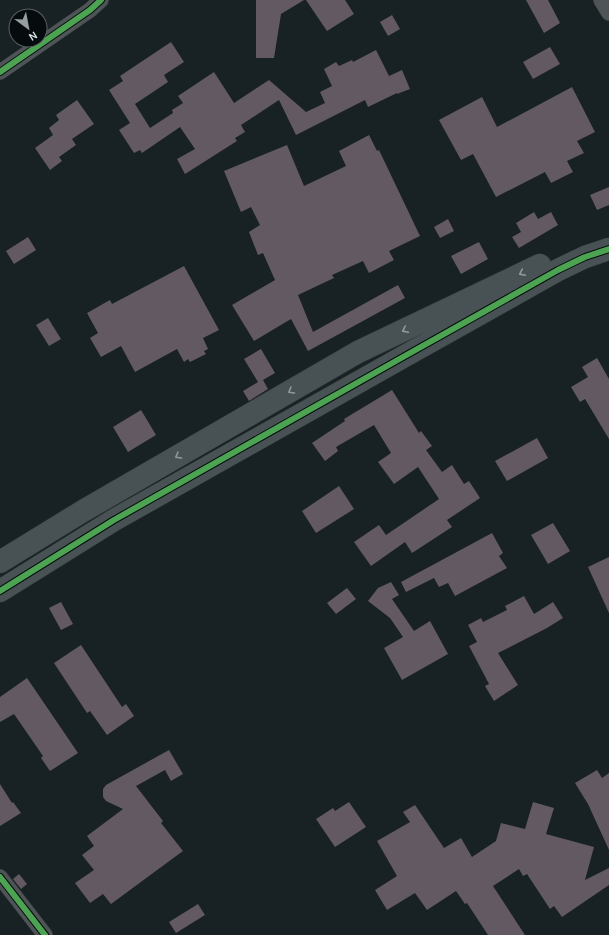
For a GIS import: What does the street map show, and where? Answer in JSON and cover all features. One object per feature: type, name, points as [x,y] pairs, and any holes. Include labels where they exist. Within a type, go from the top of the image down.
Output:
[{"type":"street","points":[[0,72],[90,10],[101,0]]},
{"type":"street","points":[[601,0],[609,13]]},
{"type":"street","points":[[0,562],[83,511],[358,352],[565,252],[591,240],[609,234]]},
{"type":"street","points":[[0,591],[114,520],[403,357],[558,270],[585,257],[609,249]]},
{"type":"street","points":[[0,877],[45,935]]},
{"type":"building","points":[[256,0],[304,0],[281,14],[274,58],[256,58]]},
{"type":"building","points":[[306,0],[345,0],[354,14],[327,31]]},
{"type":"building","points":[[526,0],[548,0],[560,23],[544,33]]},
{"type":"building","points":[[392,15],[400,29],[388,36],[380,22]]},
{"type":"building","points":[[171,42],[184,62],[164,75],[168,82],[135,104],[150,128],[173,113],[172,110],[183,103],[178,96],[214,72],[234,103],[269,80],[306,112],[325,103],[320,92],[332,86],[324,69],[336,62],[339,66],[352,60],[353,62],[376,50],[389,76],[402,70],[410,89],[397,93],[368,107],[365,100],[296,135],[279,100],[241,125],[245,132],[235,138],[237,141],[185,174],[177,159],[195,149],[180,127],[142,153],[140,150],[134,153],[119,130],[130,123],[109,90],[123,81],[120,76]]},
{"type":"building","points":[[550,47],[560,64],[533,79],[523,62]]},
{"type":"building","points":[[572,87],[595,132],[577,141],[584,153],[567,161],[573,172],[551,183],[545,172],[496,197],[473,154],[461,160],[439,120],[482,97],[497,127]]},
{"type":"building","points":[[77,100],[94,124],[72,139],[76,145],[59,157],[62,161],[50,170],[35,148],[53,135],[49,128],[59,120],[56,115]]},
{"type":"building","points":[[369,135],[377,151],[379,150],[420,236],[389,251],[394,260],[369,273],[363,261],[332,275],[334,278],[298,295],[313,332],[398,285],[405,298],[308,351],[291,319],[254,341],[232,305],[275,280],[263,253],[258,255],[249,232],[260,225],[251,207],[241,212],[224,171],[287,145],[304,186],[346,166],[339,151]]},
{"type":"building","points":[[609,187],[609,205],[597,210],[590,195]]},
{"type":"building","points":[[534,212],[538,219],[551,212],[558,225],[519,248],[512,237],[521,232],[516,223]]},
{"type":"building","points":[[448,219],[454,231],[440,238],[434,227]]},
{"type":"building","points":[[28,237],[36,250],[14,264],[6,251]]},
{"type":"building","points":[[479,242],[488,259],[461,274],[451,256]]},
{"type":"building","points":[[184,266],[219,330],[203,338],[208,349],[204,351],[206,354],[190,362],[188,359],[184,362],[177,349],[135,372],[121,346],[101,357],[90,338],[98,333],[87,313],[110,300],[112,304]]},
{"type":"building","points":[[48,318],[61,339],[49,346],[36,325]]},
{"type":"building","points":[[261,349],[275,373],[263,380],[268,389],[249,401],[243,391],[258,382],[244,359]]},
{"type":"building","points":[[597,358],[609,379],[609,439],[585,399],[580,402],[571,387],[588,377],[582,367]]},
{"type":"building","points":[[392,390],[419,433],[421,431],[432,446],[426,450],[442,472],[452,465],[464,484],[469,481],[480,498],[447,520],[452,527],[412,553],[405,542],[371,566],[354,542],[379,525],[386,535],[439,499],[418,467],[394,484],[378,462],[391,453],[374,425],[336,447],[338,451],[325,461],[312,443],[345,421],[344,419]]},
{"type":"building","points":[[141,410],[156,435],[128,452],[113,427]]},
{"type":"building","points":[[537,438],[548,458],[507,481],[495,461]]},
{"type":"building","points":[[339,486],[354,509],[316,533],[302,511]]},
{"type":"building","points":[[553,523],[570,551],[548,564],[531,535]]},
{"type":"building","points":[[492,533],[503,553],[499,556],[507,568],[455,596],[448,583],[439,587],[434,578],[406,592],[401,582]]},
{"type":"building","points":[[609,557],[609,613],[588,567]]},
{"type":"building","points":[[391,582],[399,595],[392,599],[414,631],[430,621],[448,654],[402,680],[384,648],[403,637],[390,618],[368,601],[378,588]]},
{"type":"building","points":[[347,588],[356,599],[336,614],[327,603]]},
{"type":"building","points":[[524,596],[534,614],[553,602],[563,618],[547,628],[498,653],[518,685],[494,701],[485,686],[489,684],[469,646],[477,642],[468,625],[481,618],[483,622],[507,610],[505,606]]},
{"type":"building","points":[[61,602],[73,624],[61,630],[49,608]]},
{"type":"building","points":[[81,645],[122,707],[126,704],[134,716],[107,735],[90,711],[87,713],[54,663]]},
{"type":"building","points":[[27,678],[78,753],[50,771],[41,758],[43,756],[14,714],[0,722],[0,697]]},
{"type":"building","points":[[169,750],[183,774],[171,781],[165,770],[136,786],[163,821],[161,823],[183,851],[111,904],[103,894],[90,903],[75,883],[94,870],[82,855],[94,846],[87,836],[123,809],[106,801],[103,797],[103,789],[106,785]]},
{"type":"building","points":[[597,770],[602,778],[609,773],[609,850],[588,804],[575,783]]},
{"type":"building","points":[[0,784],[12,803],[13,802],[21,813],[0,826]]},
{"type":"building","points":[[349,802],[366,827],[335,847],[316,819],[333,808],[335,811]]},
{"type":"building","points":[[533,802],[554,808],[546,834],[594,847],[585,880],[609,868],[609,885],[562,917],[554,906],[550,909],[527,874],[523,876],[519,869],[493,886],[525,935],[488,935],[467,903],[465,904],[456,891],[427,910],[415,893],[387,910],[375,890],[397,876],[377,841],[410,822],[403,812],[415,805],[444,848],[461,838],[472,857],[496,841],[501,823],[525,829]]},
{"type":"building","points":[[19,874],[27,884],[21,889],[13,879]]},
{"type":"building","points":[[198,904],[205,915],[176,933],[169,922]]},
{"type":"cycle path","points":[[0,72],[90,10],[101,0]]},
{"type":"cycle path","points":[[0,591],[114,520],[403,357],[558,270],[585,257],[609,249]]},
{"type":"cycle path","points":[[0,877],[45,935]]}]
